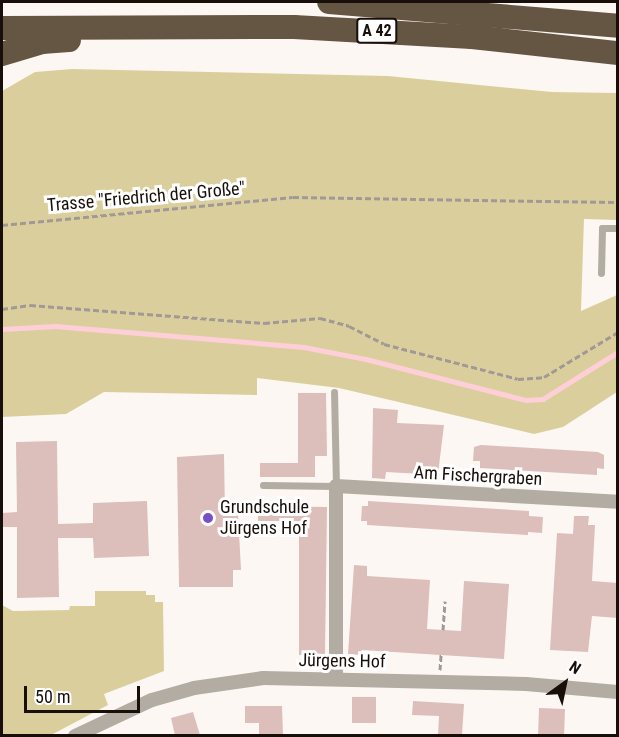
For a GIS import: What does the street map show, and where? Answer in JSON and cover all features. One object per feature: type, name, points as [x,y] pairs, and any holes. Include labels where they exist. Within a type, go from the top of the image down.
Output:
[{"type":"highway","name":"A 42","points":[[329,2],[618,26]]},
{"type":"highway","name":"A 42","points":[[2,28],[188,25],[386,31],[618,53]]},
{"type":"highway","points":[[2,54],[42,42],[177,39],[188,25]]},
{"type":"street","name":"Am Fischergraben","points":[[336,486],[618,502]]},
{"type":"street","points":[[336,486],[336,678]]},
{"type":"street","name":"Jürgens Hof","points":[[75,735],[119,713],[194,688],[263,678],[526,684],[618,692]]},
{"type":"lane","points":[[601,273],[602,228],[618,228]]},
{"type":"lane","points":[[263,486],[336,486],[334,392]]},
{"type":"path","name":"Trasse \"Friedrich der Große\"","points":[[2,225],[293,196],[618,202]]},
{"type":"path","points":[[2,309],[30,305],[264,323],[320,318],[349,326],[384,344],[518,379],[544,377],[618,332]]},
{"type":"path","points":[[443,630],[445,601]]},
{"type":"path","points":[[441,654],[441,659]]},
{"type":"shaded area","points":[[72,69],[388,76],[552,92],[617,93],[617,220],[584,219],[581,311],[617,295],[617,392],[563,427],[534,434],[339,388],[257,378],[257,395],[104,392],[66,414],[2,417],[2,91],[35,72]]},
{"type":"shaded area","points":[[95,591],[146,591],[146,595],[155,595],[155,602],[163,602],[164,671],[104,694],[108,705],[51,735],[2,735],[2,605],[13,611],[69,610],[70,606],[95,606]]},
{"type":"building","points":[[298,393],[326,393],[327,456],[315,456],[315,477],[260,477],[260,463],[298,463]]},
{"type":"building","points":[[373,408],[398,410],[397,423],[444,425],[437,482],[424,481],[424,474],[386,472],[385,479],[372,478]]},
{"type":"building","points":[[57,441],[58,524],[93,523],[93,503],[147,501],[149,556],[94,558],[93,538],[58,538],[59,597],[17,598],[17,527],[2,527],[2,513],[17,512],[16,442]]},
{"type":"building","points":[[481,445],[598,452],[604,455],[604,469],[597,468],[597,475],[480,468],[480,461],[473,461],[474,447]]},
{"type":"building","points":[[224,454],[225,514],[238,514],[241,570],[233,570],[233,587],[179,587],[177,457]]},
{"type":"building","points":[[368,501],[529,511],[529,516],[543,517],[542,533],[528,532],[528,535],[367,525],[367,521],[361,521],[362,506],[368,506]]},
{"type":"building","points":[[258,506],[327,507],[325,655],[299,655],[299,521],[258,521]]},
{"type":"building","points":[[574,516],[589,516],[588,525],[595,525],[592,581],[618,583],[618,618],[592,616],[588,652],[550,650],[557,533],[573,534]]},
{"type":"building","points":[[354,565],[367,566],[367,576],[430,580],[427,629],[461,631],[464,581],[509,584],[504,659],[362,650],[361,655],[348,654]]},
{"type":"building","points":[[352,697],[376,697],[376,723],[352,723]]},
{"type":"building","points":[[413,701],[464,704],[462,735],[438,735],[439,716],[412,715]]},
{"type":"building","points":[[245,706],[282,706],[283,735],[259,735],[259,723],[245,723]]},
{"type":"building","points":[[539,708],[565,709],[564,736],[538,735]]},
{"type":"building","points":[[193,712],[200,735],[175,735],[171,718]]},
{"type":"waterway","points":[[2,329],[55,326],[304,347],[366,359],[526,400],[543,399],[618,352]]},
{"type":"place","name":"Grundschule Jürgens Hof","points":[[208,518]]}]
